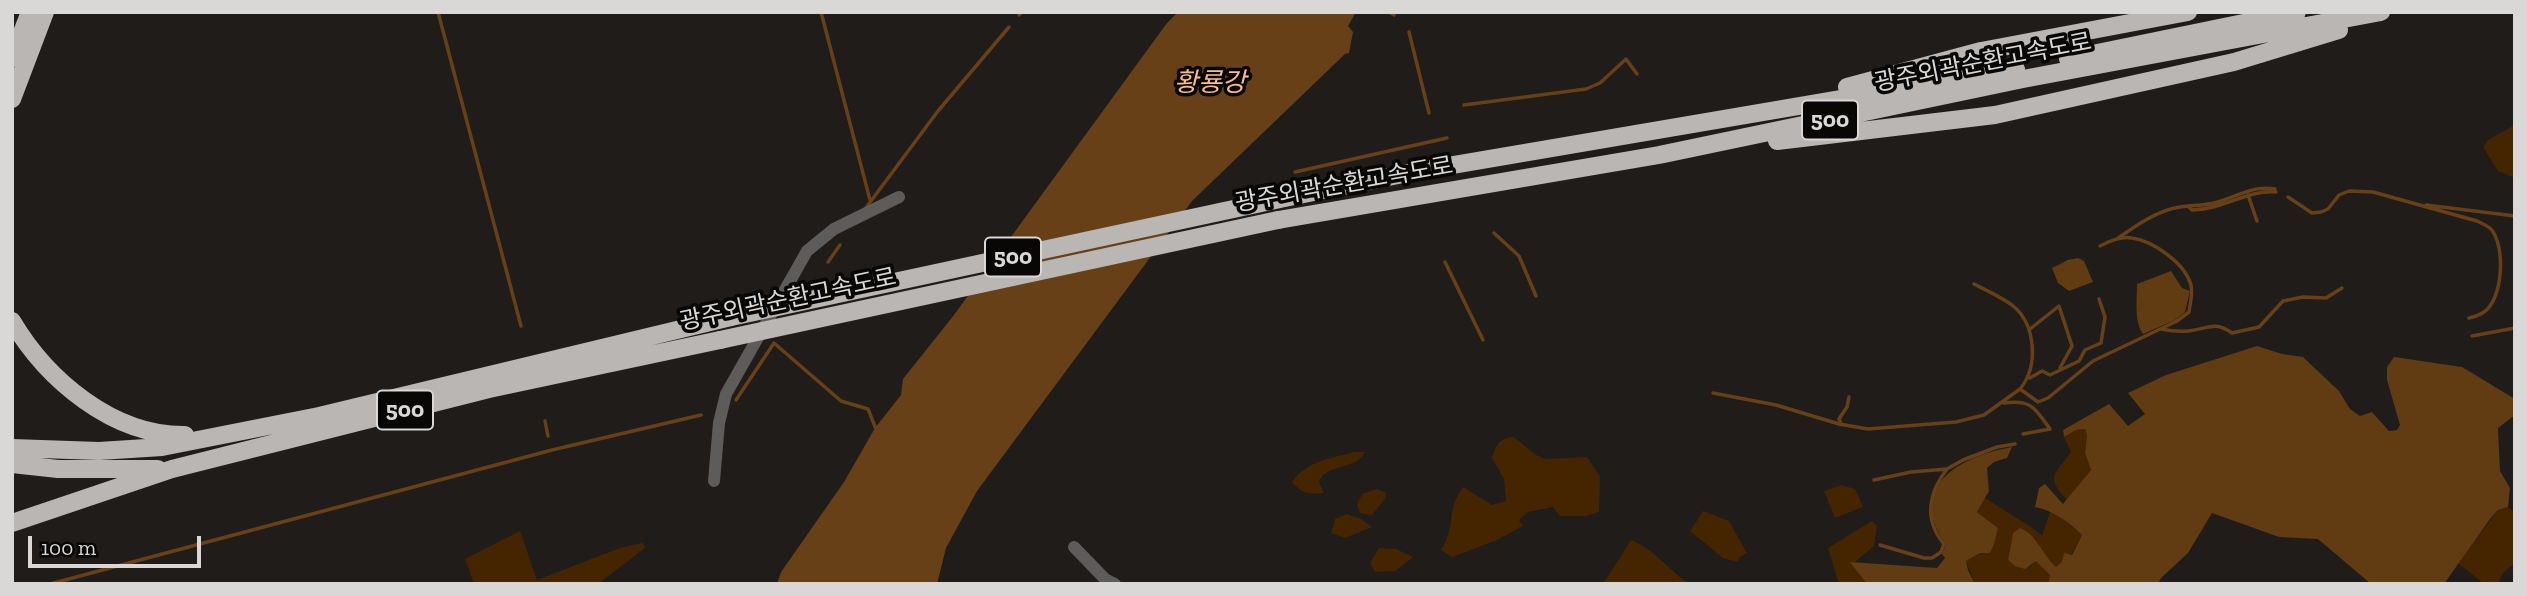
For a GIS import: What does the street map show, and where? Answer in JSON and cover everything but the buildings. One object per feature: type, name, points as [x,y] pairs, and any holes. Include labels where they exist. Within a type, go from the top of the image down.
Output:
[{"type":"highway","points":[[12,58],[30,12]]},
{"type":"highway","points":[[12,99],[45,12]]},
{"type":"highway","points":[[1740,116],[1982,51],[2188,12]]},
{"type":"highway","name":"광주외곽순환고속도로","points":[[320,423],[732,317],[1294,196],[1418,171],[2015,69],[2297,12]]},
{"type":"highway","name":"광주외곽순환고속도로","points":[[320,423],[373,402],[720,340],[1278,220],[1659,156],[2023,79],[2381,12]]},
{"type":"highway","points":[[1659,156],[1995,115],[2234,62],[2396,12]]},
{"type":"highway","points":[[12,321],[26,345],[58,380],[113,418],[164,436],[224,435]]},
{"type":"highway","points":[[12,448],[99,452],[162,447],[224,435],[320,423]]},
{"type":"highway","points":[[12,523],[172,468],[320,423]]},
{"type":"highway","points":[[12,464],[58,469],[172,468]]},
{"type":"street","points":[[714,481],[719,423],[726,394],[807,251],[834,229],[899,197]]},
{"type":"street","points":[[1074,547],[1105,579],[1115,584]]},
{"type":"shaded area","points":[[2515,125],[2515,178],[2498,171],[2483,147],[2488,140]]},
{"type":"shaded area","points":[[2078,258],[2084,261],[2093,282],[2069,291],[2058,283],[2052,268]]},
{"type":"shaded area","points":[[2171,271],[2182,288],[2190,291],[2185,312],[2175,320],[2143,334],[2137,317],[2137,284]]},
{"type":"shaded area","points":[[2257,346],[2303,357],[2339,391],[2350,409],[2360,416],[2372,412],[2389,431],[2397,430],[2400,425],[2387,380],[2387,367],[2394,357],[2462,367],[2515,399],[2515,415],[2498,428],[2500,471],[2510,488],[2508,507],[2498,510],[2490,519],[2444,584],[2371,584],[2318,539],[2279,537],[2212,513],[2188,553],[2158,584],[2048,584],[2050,575],[2036,561],[2025,569],[2008,560],[2013,533],[2020,528],[2036,540],[2056,567],[2062,562],[2064,553],[2072,555],[2082,535],[2060,517],[2035,507],[2039,488],[2045,484],[2063,504],[2091,470],[2085,453],[2085,429],[2076,430],[2064,437],[2063,430],[2109,404],[2128,426],[2145,414],[2128,393],[2166,375]]},
{"type":"shaded area","points":[[2085,429],[2085,453],[2091,470],[2067,500],[2056,486],[2054,476],[2071,452],[2064,437],[2076,430]]},
{"type":"shaded area","points":[[1514,437],[1536,455],[1546,459],[1587,457],[1600,476],[1599,512],[1587,516],[1560,516],[1553,507],[1528,512],[1519,520],[1523,526],[1497,540],[1452,557],[1441,550],[1449,533],[1454,503],[1463,487],[1492,505],[1506,501],[1504,479],[1492,458],[1499,443]]},
{"type":"shaded area","points":[[2012,447],[2007,458],[1994,462],[1987,468],[1989,491],[1977,512],[1998,528],[1990,553],[1980,553],[1966,561],[1975,584],[1867,584],[1850,562],[1937,568],[1945,558],[1942,554],[1946,544],[1935,524],[1932,506],[1935,490],[1944,477],[1958,466],[1993,451]]},
{"type":"shaded area","points":[[1354,452],[1365,452],[1355,462],[1323,476],[1319,482],[1324,493],[1306,492],[1292,482],[1304,469],[1312,465]]},
{"type":"shaded area","points":[[1841,485],[1855,489],[1863,507],[1835,518],[1824,491]]},
{"type":"shaded area","points":[[1377,489],[1386,493],[1385,499],[1372,515],[1360,513],[1357,504],[1362,494]]},
{"type":"shaded area","points":[[1985,498],[2042,536],[2051,509],[2082,535],[2071,555],[2056,568],[2048,561],[2035,538],[2013,533],[2008,560],[2030,567],[2036,560],[2050,575],[2048,584],[1975,584],[1966,561],[1980,553],[1990,553],[1998,528],[1977,512]]},
{"type":"shaded area","points":[[2508,507],[2515,513],[2515,563],[2503,573],[2498,584],[2484,584],[2458,563],[2498,510]]},
{"type":"shaded area","points":[[1703,511],[1729,521],[1747,553],[1737,562],[1723,558],[1690,531]]},
{"type":"shaded area","points":[[1347,514],[1372,527],[1345,538],[1331,533],[1335,519]]},
{"type":"shaded area","points":[[1872,521],[1877,526],[1874,546],[1855,562],[1851,562],[1867,584],[1839,584],[1828,548]]},
{"type":"shaded area","points":[[520,531],[537,580],[620,548],[643,543],[645,548],[598,584],[474,584],[465,559]]},
{"type":"shaded area","points":[[1631,540],[1654,554],[1689,584],[1603,584]]},
{"type":"shaded area","points":[[1379,548],[1396,549],[1413,557],[1395,571],[1375,572],[1370,563]]},
{"type":"water","name":"황룡강","points":[[1178,12],[1356,12],[1348,26],[1353,32],[1349,53],[1192,201],[977,491],[946,548],[937,584],[777,584],[781,572],[844,482],[875,428],[901,395],[903,379],[954,315],[1167,23]]},
{"type":"waterway","points":[[438,12],[521,326]]},
{"type":"waterway","points":[[821,12],[870,200]]},
{"type":"waterway","points":[[1019,15],[1022,12]]},
{"type":"waterway","points":[[1389,12],[1394,15]]},
{"type":"waterway","points":[[865,209],[938,111],[1009,27]]},
{"type":"waterway","points":[[1409,32],[1429,113]]},
{"type":"waterway","points":[[1464,105],[1586,89],[1600,83],[1626,59],[1637,74]]},
{"type":"waterway","points":[[1295,172],[1447,138]]},
{"type":"waterway","points":[[2117,239],[2163,211],[2213,203],[2253,190],[2275,189]]},
{"type":"waterway","points":[[2288,197],[2312,213],[2328,209],[2339,195],[2349,191],[2373,192],[2477,221],[2491,229],[2499,248],[2499,285],[2490,305],[2482,313],[2469,318]]},
{"type":"waterway","points":[[2189,207],[2192,210],[2204,209],[2255,194],[2276,192]]},
{"type":"waterway","points":[[2248,195],[2257,221]]},
{"type":"waterway","points":[[2426,205],[2515,216]]},
{"type":"waterway","points":[[1494,233],[1519,256],[1536,296]]},
{"type":"waterway","points":[[1713,393],[1776,405],[1839,424],[1868,429],[1956,422],[1984,415],[2020,389],[2038,402],[2048,398],[2093,361],[2177,321],[2189,312],[2192,295],[2188,277],[2167,254],[2132,238],[2120,238],[2100,246]]},
{"type":"waterway","points":[[828,262],[840,245]]},
{"type":"waterway","points":[[1445,262],[1483,340]]},
{"type":"waterway","points":[[1974,284],[2012,305],[2026,323],[2032,357],[2026,380],[2020,389]]},
{"type":"waterway","points":[[2161,329],[2185,331],[2215,326],[2232,333],[2259,327],[2283,301],[2303,297],[2326,298],[2342,288]]},
{"type":"waterway","points":[[2030,378],[2042,371],[2050,375],[2079,361],[2085,350],[2101,343],[2105,317],[2099,299]]},
{"type":"waterway","points":[[2030,329],[2059,306],[2072,346],[2060,368]]},
{"type":"waterway","points":[[2472,336],[2515,328]]},
{"type":"waterway","points":[[736,400],[774,343],[841,401],[868,409],[876,429]]},
{"type":"waterway","points":[[1841,424],[1839,419],[1847,407],[1849,397]]},
{"type":"waterway","points":[[2004,403],[2020,402],[2032,407],[2050,429],[2023,434]]},
{"type":"waterway","points":[[50,584],[552,450],[701,415]]},
{"type":"waterway","points":[[545,421],[548,436]]},
{"type":"waterway","points":[[1874,480],[1911,472],[1947,469],[1997,447],[2015,444]]},
{"type":"waterway","points":[[1880,545],[1924,558],[1932,558],[1941,552],[1944,544],[1933,525],[1931,506],[1936,487],[1947,469]]}]
